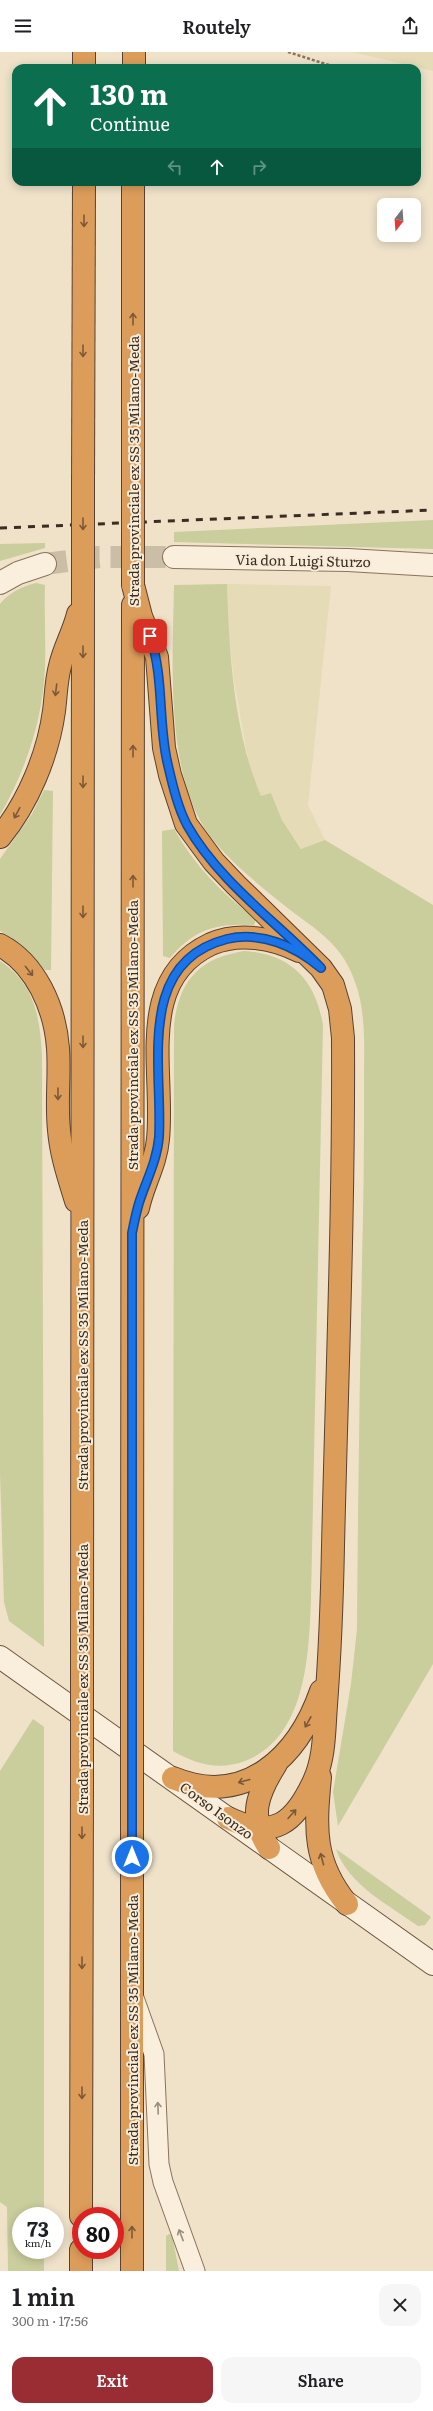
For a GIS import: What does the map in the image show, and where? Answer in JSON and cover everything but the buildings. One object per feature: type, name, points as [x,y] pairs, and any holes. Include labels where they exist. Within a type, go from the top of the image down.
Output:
[{"type":"highway","points":[[84,52],[84,64]]},
{"type":"highway","points":[[134,52],[134,64]]},
{"type":"highway","name":"Strada provinciale ex SS 35 Milano-Meda","points":[[81,2207],[84,186]]},
{"type":"highway","name":"Strada provinciale ex SS 35 Milano-Meda","points":[[132,2271],[133,186]]},
{"type":"highway","points":[[0,837],[11,824],[28,792],[41,759],[54,712],[60,666],[66,644],[76,622],[83,585]]},
{"type":"highway","points":[[133,585],[157,657],[164,748],[170,775],[186,824],[214,862],[321,968],[333,985],[340,1009],[343,1038],[331,1645],[317,1805],[320,1853],[325,1873],[347,1904]]},
{"type":"highway","points":[[132,1233],[138,1204],[155,1160],[159,1137],[159,1022],[168,986],[175,973],[186,960],[200,949],[233,938],[276,941],[305,954],[321,968]]},
{"type":"highway","points":[[0,945],[25,966],[41,986],[53,1017],[58,1047],[58,1130],[61,1149],[77,1206],[83,1236]]},
{"type":"highway","points":[[264,1839],[256,1820],[259,1799],[268,1777],[278,1762],[301,1735],[314,1712],[331,1645]]},
{"type":"highway","points":[[264,1839],[295,1812],[315,1778],[322,1754]]},
{"type":"highway","points":[[173,1778],[188,1784],[204,1787],[226,1785],[247,1781],[264,1773],[278,1762]]},
{"type":"highway","points":[[228,1818],[264,1839]]},
{"type":"highway","points":[[81,2259],[81,2271]]},
{"type":"street","name":"Via don Luigi Sturzo","points":[[174,557],[348,560],[433,565]]},
{"type":"street","points":[[0,583],[18,573],[44,564]]},
{"type":"street","name":"Corso Isonzo","points":[[0,1657],[228,1818]]},
{"type":"street","points":[[264,1839],[347,1904],[433,1964]]},
{"type":"lane","points":[[132,1989],[154,2054],[160,2164],[163,2182],[195,2271]]},
{"type":"path","points":[[288,52],[326,64]]},
{"type":"shaded area","points":[[352,52],[433,52],[433,71],[421,68],[421,64],[403,64]]},
{"type":"shaded area","points":[[227,584],[331,586],[308,805],[325,840],[302,849],[282,820],[271,793],[261,796],[254,780],[246,749],[234,680],[228,627]]},
{"type":"green space","points":[[433,520],[433,549],[174,542],[174,532]]},
{"type":"green space","points":[[45,543],[45,548],[0,561],[0,544]]},
{"type":"green space","points":[[36,583],[45,585],[45,667],[41,706],[32,744],[18,780],[0,815],[0,604],[16,590]]},
{"type":"green space","points":[[227,584],[229,637],[239,719],[252,772],[261,796],[271,793],[282,820],[301,849],[325,840],[433,905],[433,1664],[338,1826],[333,1792],[351,1684],[357,1629],[359,1422],[364,1181],[363,1024],[361,1002],[358,991],[352,974],[344,959],[325,937],[258,884],[232,861],[210,836],[195,810],[185,781],[178,749],[174,715],[174,585]]},
{"type":"green space","points":[[44,790],[53,791],[51,970],[45,970],[24,948],[0,931],[0,859],[32,814]]},
{"type":"green space","points":[[174,829],[191,855],[210,878],[232,900],[256,919],[254,925],[229,925],[217,927],[197,934],[179,948],[170,958],[163,956],[162,831]]},
{"type":"green space","points":[[244,951],[261,953],[275,957],[288,964],[298,972],[307,982],[314,994],[323,1025],[311,1598],[309,1643],[306,1667],[293,1713],[281,1733],[266,1749],[245,1761],[235,1764],[216,1766],[199,1763],[173,1751],[174,1025],[181,995],[194,974],[215,959]]},
{"type":"green space","points":[[0,961],[12,970],[28,991],[40,1028],[42,1056],[44,1647],[9,1621],[4,1602],[0,1472]]},
{"type":"green space","points":[[33,1719],[44,1727],[44,2207],[12,2207],[12,2259],[44,2259],[44,2271],[8,2271],[7,2207],[0,2202],[0,1771]]},
{"type":"green space","points":[[336,1849],[431,1917],[425,1925],[418,1926],[382,1902],[360,1884],[350,1874]]},
{"type":"green space","points":[[169,2234],[172,2235],[179,2271],[166,2271],[166,2236]]},
{"type":"tunnel","points":[[45,564],[99,557],[174,557]]},
{"type":"railway","points":[[0,528],[433,510]]},
{"type":"route","points":[[132,1857],[132,1233],[138,1204],[155,1160],[159,1137],[159,1022],[162,1006],[168,986],[175,973],[186,960],[200,949],[218,941],[233,938],[253,938],[276,941],[305,954],[321,968],[214,862],[186,824],[170,775],[164,748],[160,704],[160,676],[157,657],[150,636]]}]
